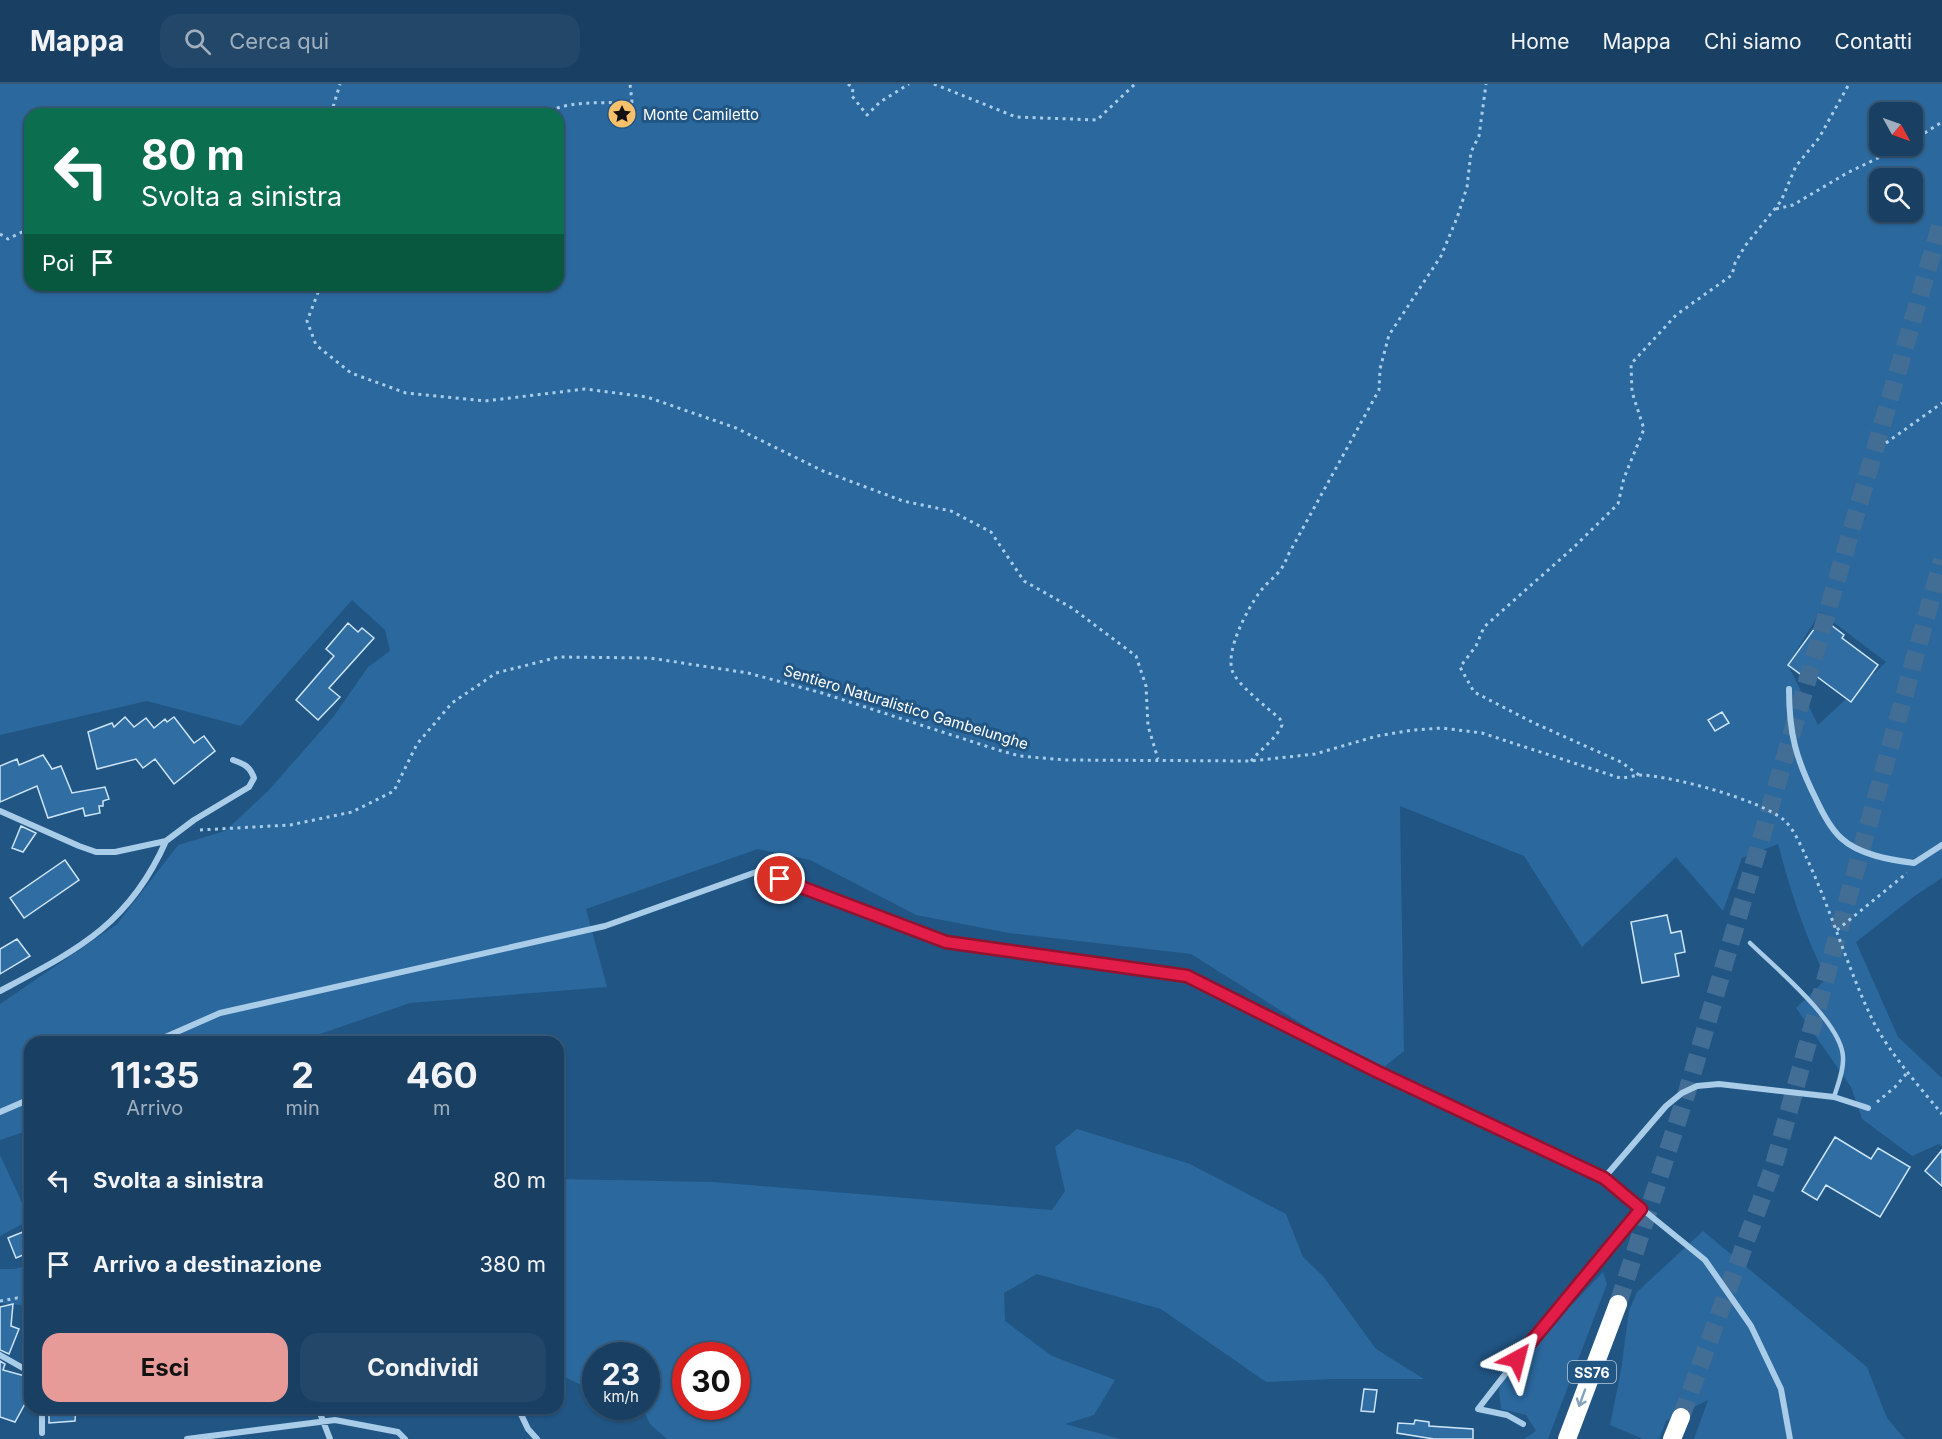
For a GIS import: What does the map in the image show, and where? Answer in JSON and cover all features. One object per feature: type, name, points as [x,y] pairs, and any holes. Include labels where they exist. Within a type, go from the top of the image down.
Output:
[{"type":"highway","name":"SS76","points":[[1567,1439],[1618,1304]]},
{"type":"highway","points":[[1672,1439],[1681,1417]]},
{"type":"street","points":[[1789,689],[1789,722],[1798,763],[1824,816],[1840,838],[1852,846],[1891,860],[1914,863],[1942,845]]},
{"type":"street","points":[[0,812],[96,852],[115,852],[166,841],[194,820],[249,787],[254,778],[251,769],[244,763],[233,760]]},
{"type":"street","points":[[0,991],[63,958],[113,921],[138,893],[156,865],[166,841]]},
{"type":"street","points":[[168,1036],[220,1013],[604,926],[759,871],[946,942],[1187,976],[1378,1072],[1604,1178],[1705,1260],[1756,1336],[1781,1389],[1790,1439]]},
{"type":"street","points":[[1604,1178],[1666,1106],[1682,1093],[1697,1086],[1719,1084],[1834,1098],[1868,1108]]},
{"type":"street","points":[[0,1112],[24,1102]]},
{"type":"street","points":[[1523,1424],[1507,1415],[1478,1409],[1556,1309],[1641,1209]]},
{"type":"street","points":[[0,1355],[24,1369]]},
{"type":"street","points":[[42,1414],[42,1433]]},
{"type":"street","points":[[320,1414],[330,1439]]},
{"type":"street","points":[[521,1414],[528,1429],[537,1439]]},
{"type":"street","points":[[188,1439],[335,1420],[398,1432],[405,1439]]},
{"type":"lane","points":[[1750,943],[1788,978],[1836,1035],[1843,1055],[1843,1067],[1834,1098]]},
{"type":"path","points":[[333,108],[340,84]]},
{"type":"path","points":[[560,108],[574,103],[632,102],[630,84]]},
{"type":"path","points":[[848,84],[853,88],[852,96],[867,115],[880,102],[909,84]]},
{"type":"path","points":[[934,84],[1017,117],[1097,120],[1135,84]]},
{"type":"path","points":[[1251,761],[1262,747],[1278,734],[1282,725],[1280,719],[1240,682],[1232,670],[1233,642],[1259,593],[1284,567],[1326,484],[1380,390],[1380,369],[1389,335],[1441,256],[1465,194],[1471,152],[1479,136],[1486,84]]},
{"type":"path","points":[[1639,775],[1621,762],[1534,723],[1474,692],[1460,667],[1476,646],[1484,627],[1574,547],[1618,504],[1624,478],[1644,429],[1632,392],[1631,363],[1676,315],[1732,275],[1735,263],[1745,246],[1782,201],[1796,166],[1819,138],[1849,84]]},
{"type":"path","points":[[1923,134],[1942,122]]},
{"type":"path","points":[[1775,209],[1793,205],[1883,156]]},
{"type":"path","points":[[0,234],[8,239],[24,231]]},
{"type":"path","points":[[319,291],[307,321],[316,345],[351,373],[406,393],[485,401],[585,389],[647,397],[736,428],[823,471],[903,501],[951,512],[992,532],[1024,581],[1072,608],[1137,656],[1146,686],[1148,726],[1158,760]]},
{"type":"path","points":[[1886,443],[1942,403]]},
{"type":"path","name":"Sentiero Naturalistico Gambelunghe","points":[[193,832],[290,825],[352,812],[394,791],[417,744],[452,703],[496,673],[559,657],[650,658],[748,673],[822,693],[1020,756],[1065,760],[1251,761],[1315,754],[1377,736],[1413,729],[1442,728],[1482,733],[1620,778],[1639,775],[1665,778],[1748,800],[1784,820],[1807,860],[1875,1023],[1907,1073],[1942,1114]]},
{"type":"path","points":[[1836,930],[1904,878],[1914,863]]},
{"type":"path","points":[[1868,1108],[1895,1087],[1907,1073]]},
{"type":"path","points":[[0,1301],[24,1299]]},
{"type":"shaded area","points":[[0,84],[1942,84],[1942,878],[1916,895],[1856,942],[1898,1037],[1942,1078],[1942,1146],[1939,1144],[1912,1156],[1862,1119],[1851,1087],[1796,1008],[1823,982],[1825,976],[1798,911],[1778,844],[1742,858],[1723,911],[1676,857],[1582,947],[1524,856],[1400,806],[1404,1051],[1378,1072],[1191,954],[1009,933],[916,915],[810,860],[758,849],[586,909],[607,987],[410,1003],[314,1036],[24,1036],[24,1132],[0,1140],[0,1004],[117,924],[178,845],[225,831],[268,791],[334,716],[368,667],[390,651],[385,630],[352,600],[241,726],[147,701],[0,735]],"holes":[[[1820,612],[1886,662],[1818,725],[1788,665]]]},
{"type":"shaded area","points":[[1077,1129],[1190,1164],[1286,1214],[1303,1257],[1323,1276],[1376,1349],[1424,1379],[1266,1382],[1161,1309],[1037,1274],[1004,1293],[1005,1321],[1052,1356],[1115,1380],[1094,1415],[1065,1424],[1120,1439],[667,1439],[648,1420],[660,1420],[660,1342],[582,1342],[582,1385],[564,1377],[564,1179],[713,1182],[1052,1210],[1065,1191],[1055,1147]]},
{"type":"shaded area","points":[[0,1155],[24,1207],[24,1223],[0,1236]]},
{"type":"shaded area","points":[[1703,1231],[1867,1367],[1887,1418],[1905,1439],[1694,1439],[1708,1400],[1666,1421],[1659,1439],[1643,1439],[1610,1425],[1621,1370],[1629,1311],[1637,1292]]},
{"type":"shaded area","points":[[24,1266],[24,1305],[0,1303],[0,1269]]},
{"type":"shaded area","points":[[1603,1272],[1607,1284],[1548,1439],[1524,1439],[1536,1431],[1526,1415],[1501,1409],[1499,1389],[1512,1363]]},
{"type":"building","points":[[1822,618],[1844,635],[1842,638],[1878,665],[1851,702],[1816,676],[1811,682],[1788,665]]},
{"type":"building","points":[[348,623],[358,632],[362,628],[374,638],[329,688],[340,697],[318,720],[296,700],[334,656],[326,649]]},
{"type":"building","points":[[1722,712],[1729,723],[1715,731],[1708,720]]},
{"type":"building","points":[[125,717],[134,727],[146,718],[154,728],[165,719],[167,722],[174,717],[194,743],[204,736],[215,751],[174,784],[155,759],[143,768],[136,759],[97,769],[88,732],[112,723],[114,727]]},
{"type":"building","points":[[43,755],[52,769],[61,766],[72,793],[105,787],[109,799],[103,801],[103,806],[99,806],[100,813],[85,816],[83,808],[48,818],[37,786],[0,802],[0,766],[17,759],[19,765]]},
{"type":"building","points":[[21,826],[36,833],[23,852],[12,848]]},
{"type":"building","points":[[65,860],[79,880],[24,918],[10,898]]},
{"type":"building","points":[[1667,915],[1671,933],[1681,931],[1685,952],[1675,954],[1679,976],[1642,983],[1631,922]]},
{"type":"building","points":[[17,939],[30,956],[0,974],[0,949]]},
{"type":"building","points":[[1835,1137],[1871,1159],[1878,1148],[1910,1167],[1880,1217],[1826,1185],[1817,1200],[1802,1191]]},
{"type":"building","points":[[1942,1150],[1942,1186],[1925,1171]]},
{"type":"building","points":[[24,1231],[24,1255],[16,1258],[8,1238]]},
{"type":"building","points":[[13,1304],[11,1326],[19,1329],[9,1354],[0,1350],[0,1307]]},
{"type":"building","points":[[0,1361],[5,1364],[3,1370],[24,1376],[24,1406],[15,1422],[0,1417]]},
{"type":"building","points":[[1364,1389],[1377,1390],[1374,1412],[1361,1411]]},
{"type":"building","points":[[49,1414],[76,1414],[75,1421],[49,1423]]},
{"type":"building","points":[[1415,1420],[1429,1422],[1429,1426],[1473,1429],[1473,1439],[1434,1439],[1397,1433],[1398,1423],[1414,1424]]},
{"type":"tunnel","points":[[1618,1304],[1687,1092],[1942,220]]},
{"type":"tunnel","points":[[1681,1417],[1773,1168],[1942,560]]},
{"type":"place","name":"Monte Camiletto","points":[[622,114]]},
{"type":"route","points":[[780,879],[946,942],[1187,976],[1378,1072],[1604,1178],[1641,1209],[1517,1359]]}]
